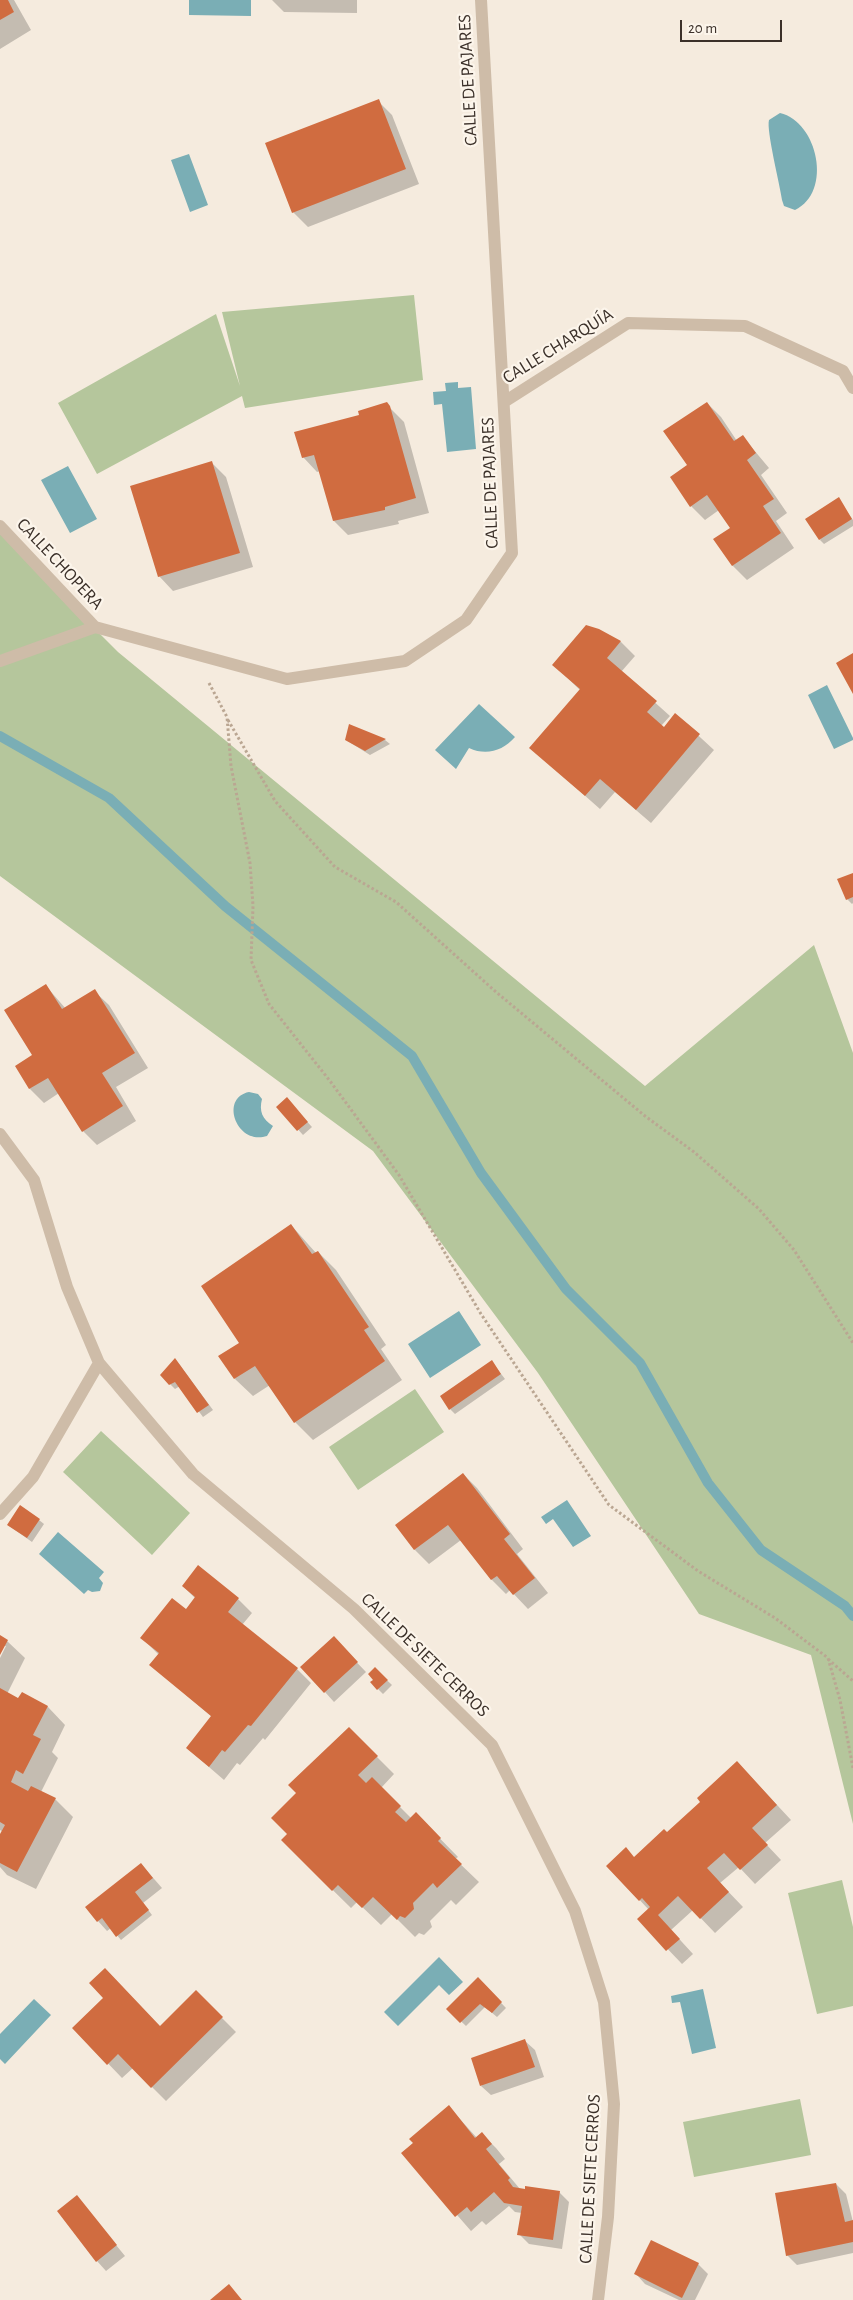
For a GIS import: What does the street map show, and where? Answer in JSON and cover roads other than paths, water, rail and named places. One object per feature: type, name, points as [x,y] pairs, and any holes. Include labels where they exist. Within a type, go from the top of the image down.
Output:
[{"type":"street","name":"CALLE DE PAJARES","points":[[95,627],[287,679],[405,661],[466,620],[512,554],[481,0]]},
{"type":"street","name":"CALLE CHARQUÍA","points":[[504,402],[628,323],[745,326],[843,371],[853,388]]},
{"type":"street","name":"CALLE CHOPERA","points":[[0,526],[95,627]]},
{"type":"street","points":[[0,662],[95,627]]},
{"type":"street","name":"CALLE DE SIETE CERROS","points":[[0,1134],[34,1180],[67,1287],[99,1363],[193,1474],[354,1609],[492,1745],[576,1911],[604,2002],[614,2104],[608,2217],[598,2300]]},
{"type":"street","points":[[0,1514],[33,1477],[99,1363]]},
{"type":"water","points":[[189,0],[251,0],[251,16],[189,15]]},
{"type":"water","points":[[780,113],[793,119],[804,129],[816,158],[817,174],[814,189],[807,201],[795,210],[784,206],[769,135],[769,120]]},
{"type":"water","points":[[189,154],[208,205],[190,212],[171,160]]},
{"type":"water","points":[[458,382],[458,388],[471,387],[476,449],[447,452],[442,404],[434,405],[433,392],[446,391],[445,383]]},
{"type":"water","points":[[68,466],[97,519],[70,533],[41,480]]},
{"type":"water","points":[[827,685],[853,738],[853,740],[834,749],[808,695]]},
{"type":"water","points":[[479,704],[515,737],[505,746],[494,751],[482,752],[469,748],[456,769],[435,750]]},
{"type":"water","points":[[249,1092],[258,1094],[262,1099],[262,1114],[266,1121],[273,1126],[267,1136],[256,1137],[247,1134],[240,1128],[236,1120],[235,1103],[240,1096]]},
{"type":"water","points":[[459,1311],[481,1345],[430,1378],[408,1344]]},
{"type":"water","points":[[567,1500],[591,1536],[573,1547],[553,1519],[546,1524],[541,1517]]},
{"type":"water","points":[[58,1532],[104,1572],[99,1578],[103,1583],[100,1591],[92,1592],[88,1590],[84,1594],[39,1554]]},
{"type":"water","points":[[439,1957],[463,1982],[449,1995],[439,1985],[398,2026],[384,2012]]},
{"type":"water","points":[[703,1989],[716,2048],[692,2054],[680,2002],[672,2003],[671,1996]]},
{"type":"water","points":[[34,1999],[51,2015],[5,2064],[0,2059],[0,2034]]},
{"type":"waterway","points":[[0,736],[109,798],[225,906],[412,1056],[481,1173],[566,1289],[640,1363],[708,1483],[761,1550],[845,1606],[853,1616]]}]
